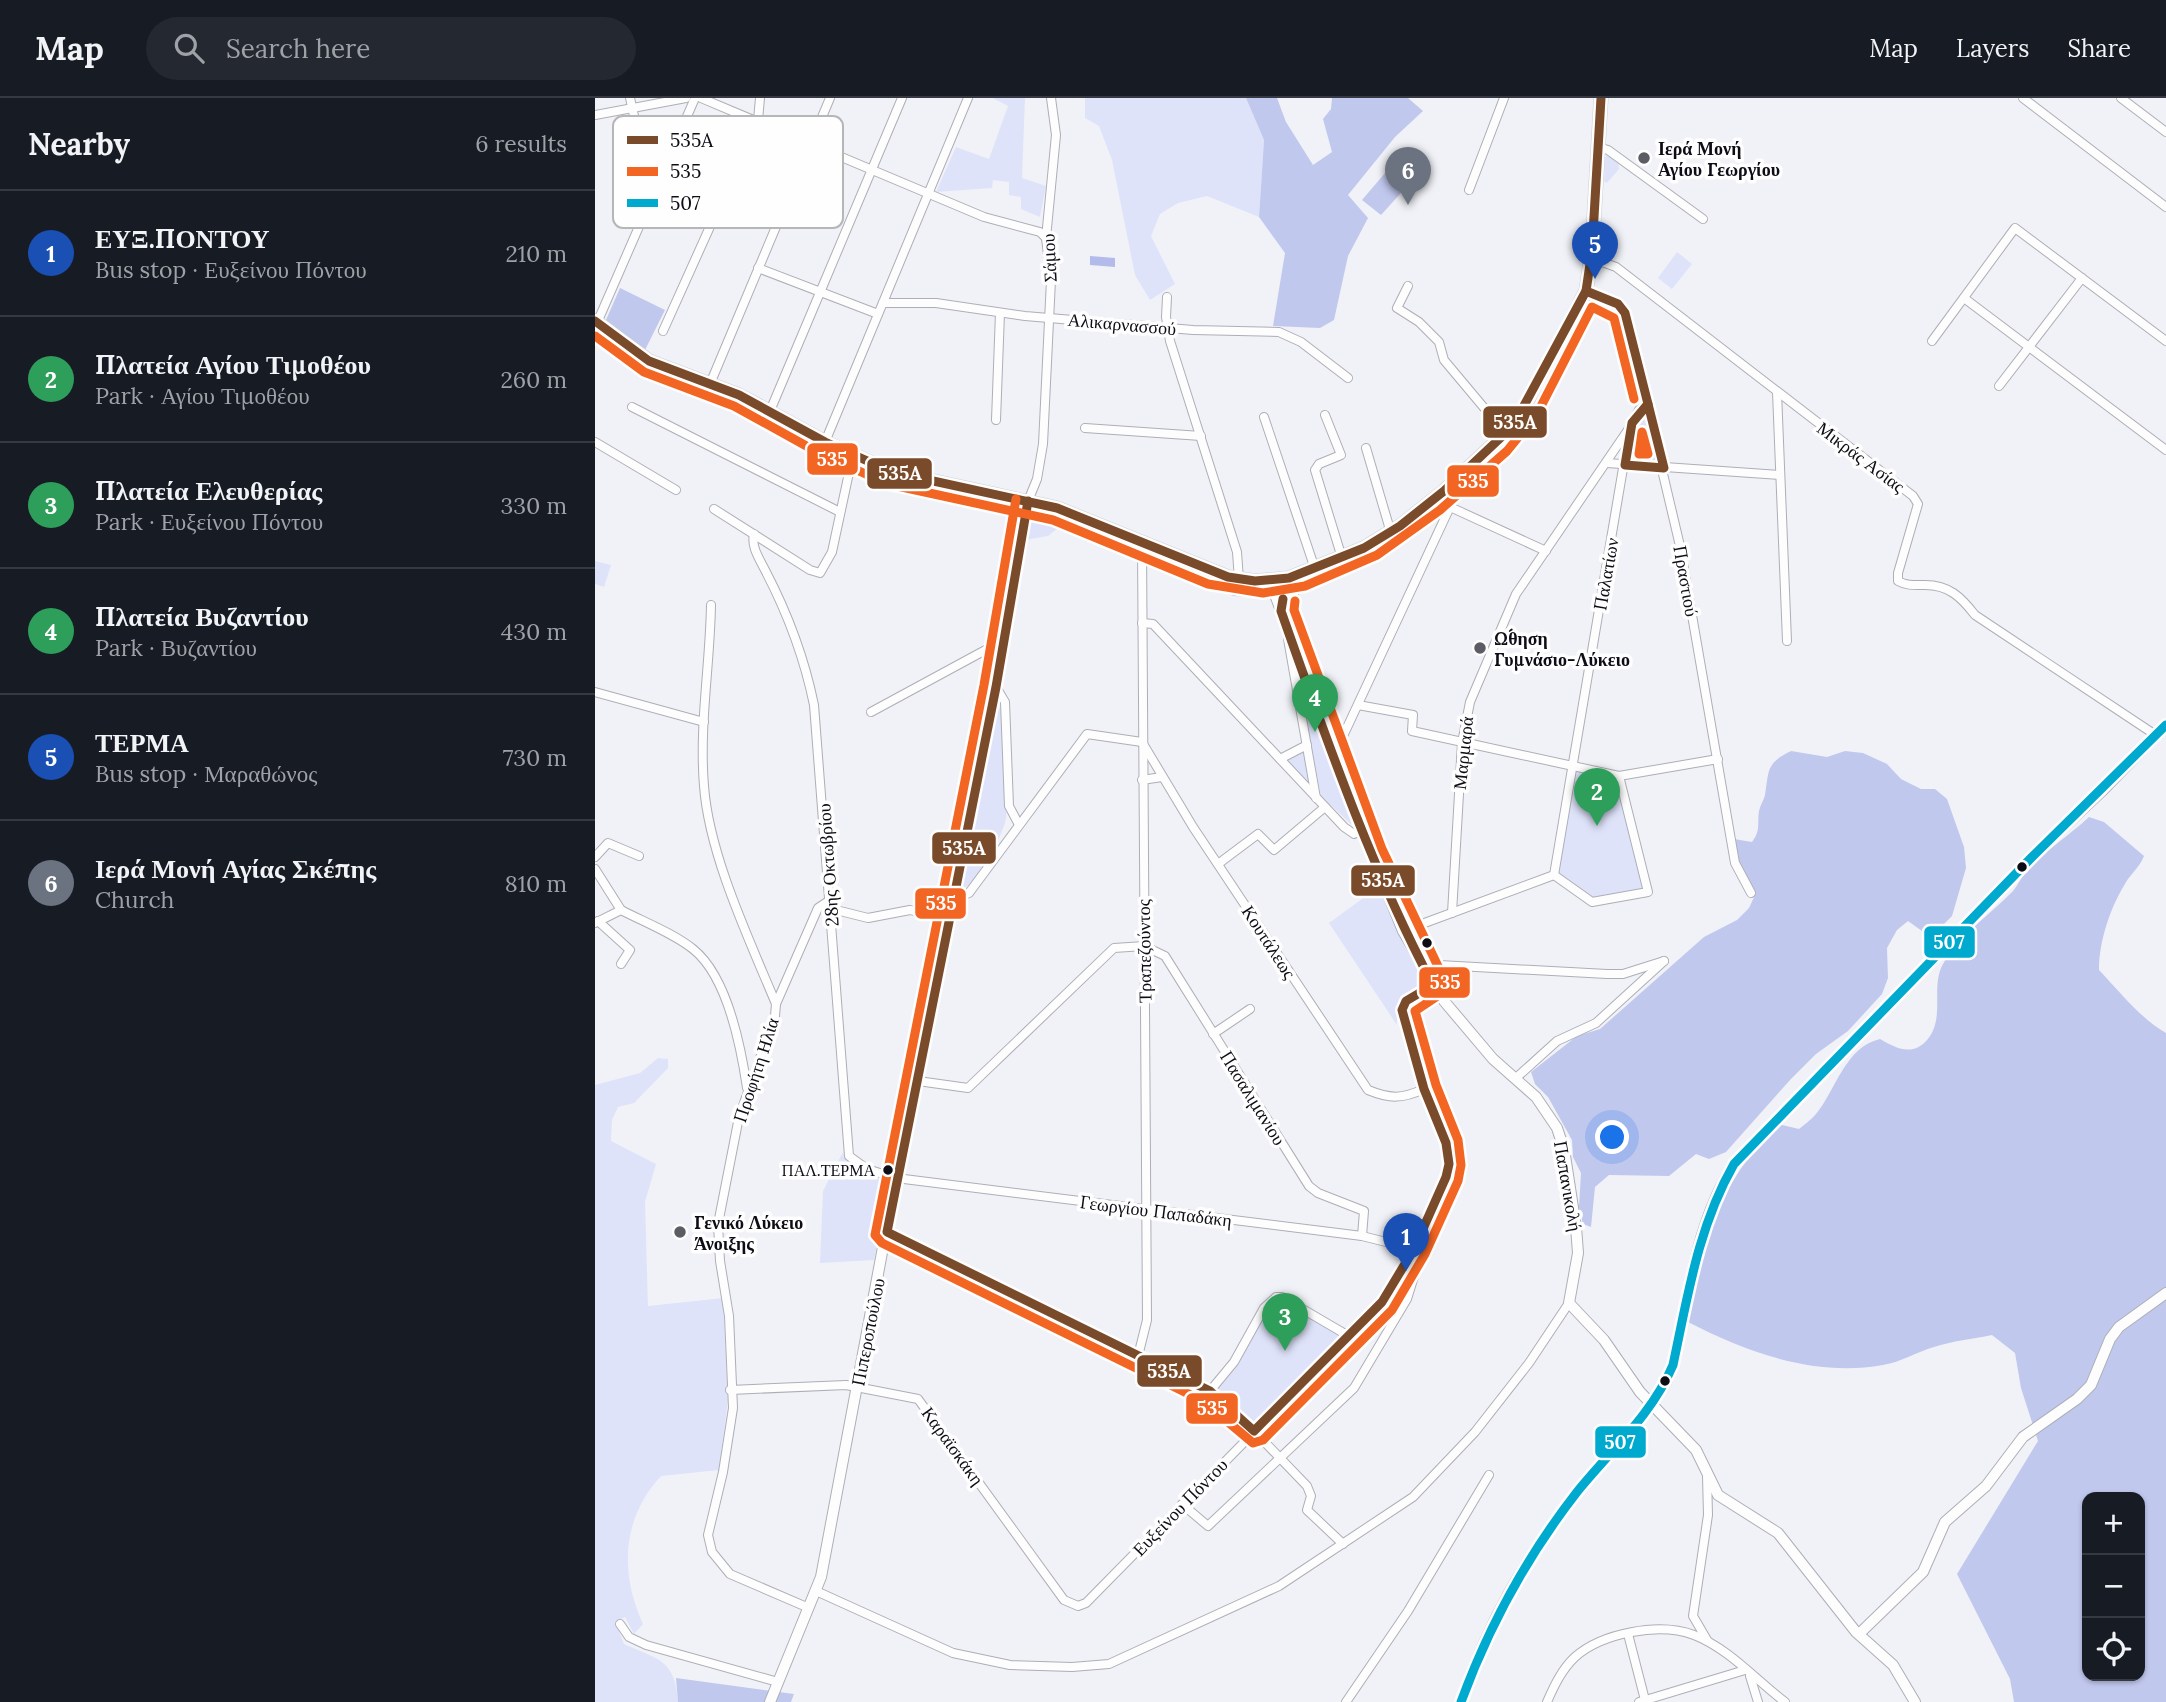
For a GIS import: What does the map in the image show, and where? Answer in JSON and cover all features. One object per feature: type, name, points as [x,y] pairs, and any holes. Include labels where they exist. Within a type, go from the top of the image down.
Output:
[{"type":"main road","points":[[596,322],[642,358],[739,395],[825,442],[891,472],[1057,508],[1213,573],[1239,580],[1274,584],[1342,558],[1391,533],[1444,491],[1506,434],[1531,399],[1592,293],[1591,258],[1601,98]]},
{"type":"street","points":[[630,98],[634,116]]},
{"type":"street","points":[[595,115],[686,98]]},
{"type":"street","points":[[688,116],[695,98]]},
{"type":"street","points":[[701,98],[748,116]]},
{"type":"street","points":[[758,116],[760,98]]},
{"type":"street","points":[[823,98],[825,111]]},
{"type":"street","points":[[823,116],[829,98]]},
{"type":"street","points":[[770,411],[818,291],[902,98]]},
{"type":"street","points":[[825,442],[968,98]]},
{"type":"street","name":"Σάμου","points":[[1028,501],[1037,478],[1043,444],[1051,280],[1046,238],[1056,135],[1051,98]]},
{"type":"street","points":[[1469,191],[1504,98]]},
{"type":"street","points":[[2023,98],[2166,207]]},
{"type":"street","points":[[2121,98],[2166,132]]},
{"type":"street","points":[[1598,147],[1608,150],[1703,219]]},
{"type":"street","points":[[843,157],[984,217],[1040,232],[1046,238]]},
{"type":"street","points":[[596,322],[640,228]]},
{"type":"street","points":[[663,331],[709,228]]},
{"type":"street","points":[[710,384],[775,228]]},
{"type":"street","points":[[1932,341],[2015,228],[2166,341]]},
{"type":"street","name":"Μικράς Ασίας","points":[[1591,258],[1616,267],[1913,496],[1918,504],[1898,581],[1905,585],[1948,589],[1961,597],[1975,615],[2157,736]]},
{"type":"street","points":[[758,268],[878,314]]},
{"type":"street","points":[[1999,386],[2082,278]]},
{"type":"street","points":[[1408,286],[1397,308],[1439,342],[1444,360],[1506,434]]},
{"type":"street","points":[[1297,587],[1394,544],[1448,506],[1511,448],[1534,419],[1592,293]]},
{"type":"street","name":"Πραστιού","points":[[1592,293],[1618,304],[1625,313],[1664,468],[1736,868],[1751,893]]},
{"type":"street","points":[[1167,297],[1167,327],[1237,552],[1239,580]]},
{"type":"street","points":[[1964,298],[2166,450]]},
{"type":"street","name":"Αλικαρνασσού","points":[[883,303],[936,303],[1049,318],[1283,333],[1301,342],[1348,378]]},
{"type":"street","points":[[996,420],[1000,313]]},
{"type":"street","points":[[1777,392],[1787,641]]},
{"type":"street","points":[[1630,427],[1639,410],[1648,404]]},
{"type":"street","points":[[1778,413],[1791,404]]},
{"type":"street","points":[[632,407],[840,512]]},
{"type":"street","points":[[1325,415],[1341,455],[1319,464],[1315,470],[1342,558]]},
{"type":"street","points":[[1264,417],[1313,570],[1297,587],[1283,618]]},
{"type":"street","name":"Μαρμαρά","points":[[1452,913],[1462,743],[1470,702],[1516,594],[1608,463],[1630,427]]},
{"type":"street","name":"Παλατίων","points":[[1554,875],[1630,427]]},
{"type":"street","points":[[1085,428],[1202,436]]},
{"type":"street","points":[[595,442],[676,490]]},
{"type":"street","points":[[1366,448],[1391,533]]},
{"type":"street","points":[[713,509],[810,570],[820,573],[828,565],[853,454]]},
{"type":"street","points":[[1608,463],[1780,475]]},
{"type":"street","name":"Πιπεροπούλου","points":[[770,1702],[816,1591],[858,1386],[896,1178],[918,1081],[996,687],[1028,501]]},
{"type":"street","points":[[1448,506],[1546,551]]},
{"type":"street","points":[[1330,743],[1344,734],[1448,506]]},
{"type":"street","name":"28ης Οκτωβρίου","points":[[754,534],[756,552],[787,613],[804,657],[814,705],[849,1156],[867,1169],[896,1178]]},
{"type":"street","name":"Τραπεζούντος","points":[[1138,1356],[1147,1320],[1148,1210],[1142,780],[1142,544]]},
{"type":"street","points":[[1142,559],[1235,592],[1274,584]]},
{"type":"street","points":[[1274,584],[1283,599],[1283,618]]},
{"type":"street","points":[[1274,584],[1283,618],[1316,798]]},
{"type":"street","name":"Προφήτη Ηλία","points":[[711,605],[710,667],[704,722],[704,788],[711,824],[742,920],[776,1004],[775,1016],[747,1088],[728,1164],[718,1224],[720,1261],[729,1316],[730,1390],[733,1408],[709,1542],[717,1558],[737,1579],[809,1608]]},
{"type":"street","name":"Παπανικολή","points":[[1283,618],[1362,830],[1403,931],[1433,985],[1493,1059],[1516,1078],[1549,1114],[1564,1149],[1578,1253],[1569,1303]]},
{"type":"street","points":[[1142,623],[1153,624],[1325,807],[1354,834],[1362,830]]},
{"type":"street","points":[[871,712],[1004,640]]},
{"type":"street","points":[[996,687],[1005,702],[1009,806],[1018,823]]},
{"type":"street","points":[[595,692],[704,722]]},
{"type":"street","points":[[1358,705],[1413,715],[1412,731],[1619,776],[1718,759]]},
{"type":"street","points":[[1461,1702],[1479,1652],[1509,1590],[1577,1493],[1652,1403],[1673,1365],[1707,1218],[1734,1164],[2032,856],[2166,725]]},
{"type":"street","points":[[952,900],[969,893],[1018,823],[1087,734],[1142,742]]},
{"type":"street","name":"Κουτάλεως","points":[[1142,742],[1218,864],[1368,1090],[1387,1098],[1403,1098],[1425,1089]]},
{"type":"street","points":[[1280,759],[1307,745]]},
{"type":"street","points":[[1403,931],[1554,875],[1592,902],[1648,892],[1619,776]]},
{"type":"street","points":[[1142,780],[1162,777]]},
{"type":"street","points":[[1218,864],[1258,834],[1274,850],[1325,807]]},
{"type":"street","points":[[595,857],[607,844],[639,856]]},
{"type":"street","points":[[595,869],[621,910],[692,948],[706,963],[736,1027],[747,1088]]},
{"type":"street","points":[[776,1004],[818,908],[831,905],[868,918],[910,910],[949,919]]},
{"type":"street","points":[[621,910],[596,922],[630,950],[621,964]]},
{"type":"street","points":[[918,1081],[968,1088],[1114,948],[1144,946]]},
{"type":"street","name":"Πασαλιμανίου","points":[[1144,946],[1165,956],[1309,1186],[1318,1193],[1364,1211],[1362,1236]]},
{"type":"street","points":[[1421,964],[1623,974],[1664,961],[1596,1023],[1557,1041],[1516,1078]]},
{"type":"street","name":"Ευξείνου Πόντου","points":[[1078,1606],[1086,1603],[1382,1302],[1414,1249],[1449,1164],[1446,1143],[1425,1089],[1403,1004],[1433,985]]},
{"type":"street","points":[[1213,1034],[1249,1009]]},
{"type":"street","name":"Γεωργίου Παπαδάκη","points":[[896,1178],[1362,1236],[1414,1249]]},
{"type":"street","points":[[887,1232],[1210,1391],[1254,1431],[1310,1491],[1311,1500],[1306,1508],[1343,1544]]},
{"type":"street","points":[[1182,1504],[1208,1526],[1354,1388],[1407,1299],[1420,1257],[1414,1249]]},
{"type":"street","points":[[1859,1634],[1923,1572],[1945,1522],[1986,1486],[2023,1437],[2077,1399],[2091,1385],[2110,1339],[2119,1327],[2166,1293]]},
{"type":"street","points":[[1210,1391],[1234,1362],[1264,1308],[1276,1297],[1282,1297],[1347,1335]]},
{"type":"street","points":[[816,1591],[953,1653],[1010,1664],[1103,1665],[1279,1586],[1413,1497],[1461,1448],[1515,1382],[1569,1303],[1604,1340],[1652,1403],[1696,1450],[1718,1495],[1778,1533],[1859,1634],[1893,1665],[1915,1702]]},
{"type":"street","name":"Καραϊσκάκη","points":[[730,1390],[858,1386],[910,1395],[925,1405],[1064,1600],[1078,1606]]},
{"type":"street","points":[[1706,1470],[1708,1515],[1693,1616],[1696,1625],[1711,1644]]},
{"type":"street","points":[[1346,1702],[1408,1611],[1489,1475]]},
{"type":"street","points":[[620,1624],[629,1637],[646,1646],[778,1682]]},
{"type":"street","points":[[1547,1702],[1566,1667],[1577,1655],[1599,1642],[1628,1634],[1669,1631],[1692,1634],[1711,1644],[1785,1702]]},
{"type":"street","points":[[1628,1634],[1642,1701],[1669,1698],[1748,1673]]},
{"type":"street","points":[[1748,1673],[1758,1702]]},
{"type":"shaded area","points":[[993,98],[1025,98],[1022,178],[1046,186],[1040,217],[1021,209],[1021,197],[1009,195],[1009,182],[993,180],[992,188],[936,192],[956,147],[989,159],[1008,106]]},
{"type":"shaded area","points":[[1085,98],[1246,98],[1264,140],[1259,217],[1207,196],[1178,203],[1160,214],[1151,236],[1175,284],[1150,300],[1135,275],[1112,160],[1099,126],[1085,118]]},
{"type":"shaded area","points":[[1246,98],[1277,98],[1286,122],[1313,165],[1332,152],[1323,119],[1331,109],[1332,98],[1408,98],[1423,111],[1395,137],[1348,195],[1368,218],[1348,256],[1334,320],[1320,328],[1273,326],[1285,253],[1259,217],[1264,140]]},
{"type":"shaded area","points":[[1609,154],[1618,160],[1619,169],[1607,183],[1604,181],[1605,157]]},
{"type":"shaded area","points":[[1397,159],[1409,169],[1409,184],[1381,215],[1362,200]]},
{"type":"shaded area","points":[[1677,252],[1692,264],[1672,289],[1658,278]]},
{"type":"shaded area","points":[[1090,256],[1115,258],[1115,267],[1090,265]]},
{"type":"shaded area","points":[[620,288],[665,310],[645,350],[606,320]]},
{"type":"shaded area","points":[[1640,415],[1651,427],[1661,466],[1631,463]]},
{"type":"shaded area","points":[[1041,510],[1068,520],[1048,536],[1025,540],[1030,515]]},
{"type":"shaded area","points":[[595,561],[611,565],[604,587],[595,584]]},
{"type":"shaded area","points":[[1296,668],[1353,821],[1351,824],[1321,796]]},
{"type":"shaded area","points":[[998,706],[1005,726],[1008,778],[1006,818],[988,858],[974,879],[961,890]]},
{"type":"shaded area","points":[[1304,750],[1310,789],[1283,759]]},
{"type":"shaded area","points":[[1791,751],[1827,757],[1845,751],[1863,753],[1887,764],[1901,779],[1921,789],[1935,789],[1947,799],[1964,847],[1966,868],[1952,916],[1936,932],[1922,931],[1908,921],[1897,930],[1887,948],[1888,978],[1882,994],[1848,1031],[1816,1054],[1790,1080],[1726,1152],[1709,1159],[1696,1154],[1669,1176],[1609,1175],[1595,1187],[1591,1227],[1583,1224],[1579,1207],[1581,1173],[1573,1157],[1572,1140],[1548,1097],[1535,1084],[1531,1072],[1577,1036],[1600,1029],[1704,937],[1737,920],[1749,908],[1756,893],[1743,876],[1734,839],[1752,842],[1755,838],[1770,768],[1777,759]]},
{"type":"shaded area","points":[[1575,770],[1616,778],[1644,889],[1592,898],[1558,873]]},
{"type":"shaded area","points":[[2089,817],[2104,822],[2144,856],[2111,911],[2101,947],[2099,970],[2139,1012],[2166,1033],[2166,1702],[2014,1702],[2010,1679],[1957,1574],[2038,1441],[2021,1388],[2015,1353],[1992,1335],[1941,1345],[1883,1365],[1832,1368],[1783,1360],[1734,1343],[1688,1322],[1707,1239],[1726,1193],[1740,1170],[1778,1124],[1799,1129],[1812,1118],[1850,1060],[1868,1044],[1880,1039],[1898,1048],[1910,1050],[1927,1040],[1936,1022],[1939,973],[1943,964],[1967,934],[2013,891],[2035,862]]},
{"type":"shaded area","points":[[1380,886],[1426,983],[1403,999],[1398,1010],[1397,1025],[1329,923]]},
{"type":"shaded area","points":[[658,1058],[668,1059],[668,1068],[634,1103],[618,1107],[612,1120],[611,1141],[656,1164],[645,1202],[648,1306],[723,1298],[728,1400],[719,1470],[661,1476],[638,1510],[628,1547],[628,1567],[630,1586],[643,1624],[634,1634],[625,1617],[615,1622],[624,1644],[656,1658],[669,1669],[678,1702],[595,1702],[595,1085],[640,1073]]},
{"type":"shaded area","points":[[843,1152],[844,1158],[889,1181],[874,1260],[820,1263],[823,1191]]},
{"type":"shaded area","points":[[1276,1300],[1341,1336],[1252,1423],[1214,1390],[1268,1306]]},
{"type":"shaded area","points":[[676,1678],[794,1694],[791,1702],[678,1702]]},
{"type":"transit line","name":"535A","points":[[595,321],[649,361],[739,395],[825,442],[892,472],[1057,508],[1228,577],[1255,581],[1289,578],[1364,548],[1400,526],[1444,491],[1513,426],[1586,291],[1592,251],[1601,98]]},
{"type":"transit line","name":"535A","points":[[1586,291],[1618,304],[1625,313],[1648,404]]},
{"type":"transit line","name":"535","points":[[595,336],[644,372],[734,406],[819,453],[888,484],[1053,520],[1208,584],[1263,593],[1305,586],[1377,555],[1440,510],[1507,451],[1537,414],[1592,307],[1614,318],[1634,399]]},
{"type":"transit line","name":"535A","points":[[1648,404],[1664,468],[1625,465],[1632,423],[1648,404]]},
{"type":"transit line","name":"535","points":[[1642,432],[1648,454],[1639,454],[1642,432]]},
{"type":"transit line","name":"535","points":[[1016,499],[984,685],[875,1235],[882,1243],[1203,1401],[1253,1443],[1263,1440],[1392,1310],[1425,1254],[1458,1181],[1461,1165],[1458,1140],[1436,1085],[1415,1011],[1442,993],[1445,981],[1382,849],[1294,610],[1295,601]]},
{"type":"transit line","name":"535A","points":[[1028,501],[996,687],[887,1232],[1210,1391],[1254,1431],[1382,1302],[1414,1249],[1446,1177],[1449,1164],[1446,1143],[1424,1089],[1402,1010],[1406,1001],[1433,985],[1389,894],[1350,801],[1281,611],[1283,599]]},
{"type":"transit line","name":"507","points":[[1461,1702],[1497,1619],[1542,1541],[1577,1492],[1642,1416],[1664,1383],[1673,1365],[1689,1287],[1703,1237],[1711,1212],[1734,1164],[2032,857],[2166,725]]},
{"type":"place","name":"Ιερά Μονή Αγίου Γεωργίου","points":[[1644,158]]},
{"type":"place","name":"Ιερά Μονή Αγίας Σκέπης","points":[[1408,205]]},
{"type":"place","name":"ΤΕΡΜΑ","points":[[1595,279]]},
{"type":"place","name":"Ώθηση Γυμνάσιο-Λύκειο","points":[[1480,648]]},
{"type":"place","name":"Πλατεία Βυζαντίου","points":[[1315,732]]},
{"type":"place","name":"Πλατεία Αγίου Τιμοθέου","points":[[1597,826]]},
{"type":"place","name":"ΠΑΛ.ΤΕΡΜΑ","points":[[888,1170]]},
{"type":"place","name":"Γενικό Λύκειο Άνοιξης","points":[[680,1232]]},
{"type":"place","name":"ΕΥΞ.ΠΟΝΤΟΥ","points":[[1406,1271]]},
{"type":"place","name":"Πλατεία Ελευθερίας","points":[[1285,1351]]}]
